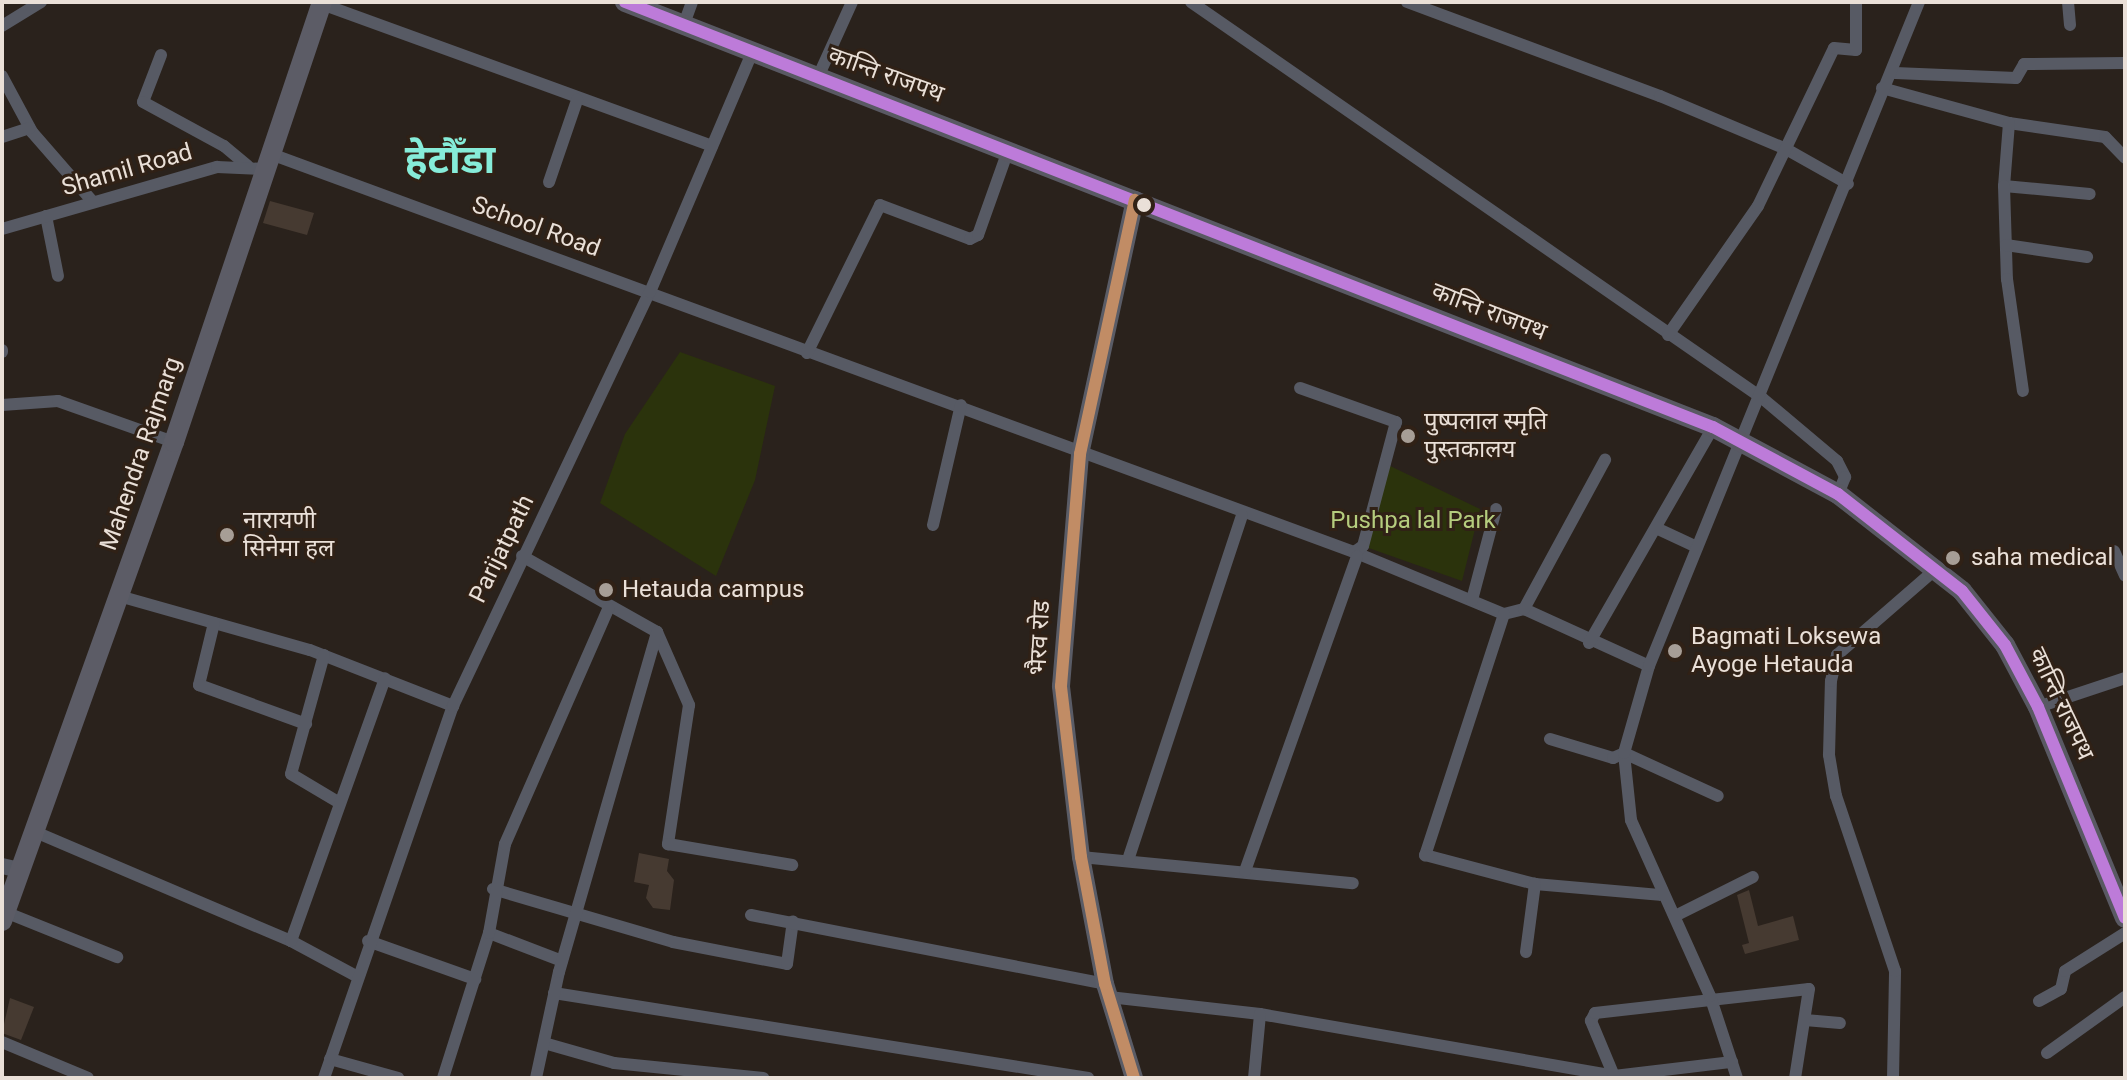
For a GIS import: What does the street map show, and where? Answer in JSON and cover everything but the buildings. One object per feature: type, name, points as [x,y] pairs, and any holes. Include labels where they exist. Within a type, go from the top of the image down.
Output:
[{"type":"highway","name":"Mahendra Rajmarg","points":[[3,916],[10,868],[33,831],[119,596],[174,442],[261,163],[322,3]]},
{"type":"main road","name":"कान्ति राजपथ","points":[[625,2],[752,53],[1009,148],[1713,427],[1745,441],[1838,494],[1937,568],[2005,645],[2038,707],[2125,918]]},
{"type":"main road","name":"भैरव रोड","points":[[1134,1078],[1107,990],[1081,857],[1061,686],[1080,454],[1135,200]]},
{"type":"street","points":[[2,26],[41,2]]},
{"type":"street","points":[[684,24],[692,2]]},
{"type":"street","points":[[818,77],[852,2]]},
{"type":"street","points":[[1191,2],[1762,398],[1837,461],[1845,477],[1838,494]]},
{"type":"street","points":[[1407,2],[1786,149],[1848,184]]},
{"type":"street","points":[[1668,335],[1758,206],[1834,48],[1856,50],[1856,2]]},
{"type":"street","points":[[1737,1078],[1710,996],[1675,916],[1660,895],[1631,820],[1624,753],[1649,666],[1697,547],[1745,441],[1848,184],[1882,88],[1895,73],[1919,2]]},
{"type":"street","points":[[2068,2],[2070,25]]},
{"type":"street","points":[[322,3],[577,100],[712,146]]},
{"type":"street","name":"Parijatpath","points":[[324,1078],[368,941],[453,706],[650,292],[752,53]]},
{"type":"street","points":[[161,55],[143,102],[261,163]]},
{"type":"street","points":[[1895,73],[2016,78],[2024,64],[2125,63]]},
{"type":"street","points":[[2,76],[30,128],[93,202]]},
{"type":"street","points":[[1882,88],[2009,123],[2105,137],[2125,158]]},
{"type":"street","points":[[549,182],[577,100]]},
{"type":"street","points":[[2009,123],[2004,186],[2006,245],[2023,391]]},
{"type":"street","points":[[2,137],[30,128]]},
{"type":"street","points":[[807,353],[880,205],[970,239],[978,235],[1009,148]]},
{"type":"street","name":"Shamil Road","points":[[2,229],[217,167],[261,163]]},
{"type":"street","name":"School Road","points":[[261,163],[650,292],[807,353],[961,405],[1080,454],[1356,554],[1504,614]]},
{"type":"street","points":[[2004,186],[2090,194]]},
{"type":"street","points":[[46,216],[58,276]]},
{"type":"street","points":[[2006,245],[2087,257]]},
{"type":"street","points":[[1245,871],[1356,554],[1363,546],[1396,422],[1300,388]]},
{"type":"street","points":[[2,405],[58,401],[174,442]]},
{"type":"street","points":[[933,525],[961,405]]},
{"type":"street","points":[[1589,643],[1713,427]]},
{"type":"street","points":[[1524,609],[1605,460]]},
{"type":"street","points":[[1472,600],[1496,509]]},
{"type":"street","points":[[1128,860],[1242,515]]},
{"type":"street","points":[[1656,528],[1697,547]]},
{"type":"street","points":[[2114,551],[2125,576]]},
{"type":"street","points":[[522,556],[608,609],[657,632],[689,705],[668,844],[792,865]]},
{"type":"street","points":[[1893,1078],[1895,971],[1836,796],[1829,755],[1831,681],[1837,655],[1937,568]]},
{"type":"street","points":[[119,596],[324,655],[453,706]]},
{"type":"street","points":[[443,1078],[489,933],[493,889],[505,844],[608,609]]},
{"type":"street","points":[[1649,666],[1589,643],[1524,609],[1504,614],[1425,855],[1535,884],[1660,895]]},
{"type":"street","points":[[214,623],[199,685],[306,724]]},
{"type":"street","points":[[536,1078],[562,961],[657,632]]},
{"type":"street","points":[[324,655],[293,778],[338,802]]},
{"type":"street","points":[[291,941],[338,802],[385,678]]},
{"type":"street","points":[[2038,707],[2125,678]]},
{"type":"street","points":[[1550,739],[1613,758],[1624,753],[1718,796]]},
{"type":"street","points":[[33,831],[291,941],[356,976]]},
{"type":"street","points":[[1081,857],[1353,883]]},
{"type":"street","points":[[1675,916],[1753,877]]},
{"type":"street","points":[[1526,952],[1535,884]]},
{"type":"street","points":[[493,889],[575,916],[787,964],[793,921]]},
{"type":"street","points":[[751,915],[793,921],[1107,990],[1614,1076],[1732,1062]]},
{"type":"street","points":[[3,916],[117,957]]},
{"type":"street","points":[[489,933],[562,961]]},
{"type":"street","points":[[2039,1001],[2061,989],[2065,971],[2125,933]]},
{"type":"street","points":[[368,941],[475,979]]},
{"type":"street","points":[[1614,1076],[1591,1021],[1595,1013],[1710,996],[1809,989],[1795,1078]]},
{"type":"street","points":[[554,993],[1088,1078]]},
{"type":"street","points":[[2047,1053],[2125,997]]},
{"type":"street","points":[[1254,1078],[1260,1014]]},
{"type":"street","points":[[1805,1020],[1840,1023]]},
{"type":"street","points":[[2,1042],[88,1078]]},
{"type":"street","points":[[544,1043],[614,1063],[763,1078]]},
{"type":"street","points":[[330,1059],[398,1078]]},
{"type":"street","points":[[44,1078],[49,1063]]},
{"type":"green space","points":[[680,352],[775,386],[755,480],[716,576],[600,503],[625,434]]},
{"type":"green space","name":"Pushpa lal Park","points":[[1388,465],[1480,509],[1462,581],[1363,546]]},
{"type":"transit line","points":[[625,2],[1713,427],[1838,494],[1962,591],[2005,645],[2038,707],[2125,918]]},
{"type":"transit line","points":[[1134,1078],[1105,984],[1081,857],[1061,686],[1080,454],[1135,200]]},
{"type":"place","name":"पुष्पलाल स्मृति पुस्तकालय","points":[[1408,436]]},
{"type":"place","name":"नारायणी सिनेमा हल","points":[[227,535]]},
{"type":"place","name":"saha medical","points":[[1953,558]]},
{"type":"place","name":"Hetauda campus","points":[[606,590]]},
{"type":"place","name":"Bagmati Loksewa Ayoge Hetauda","points":[[1675,651]]},
{"type":"district","name":"हेटौँडा","points":[[450,160]]}]
